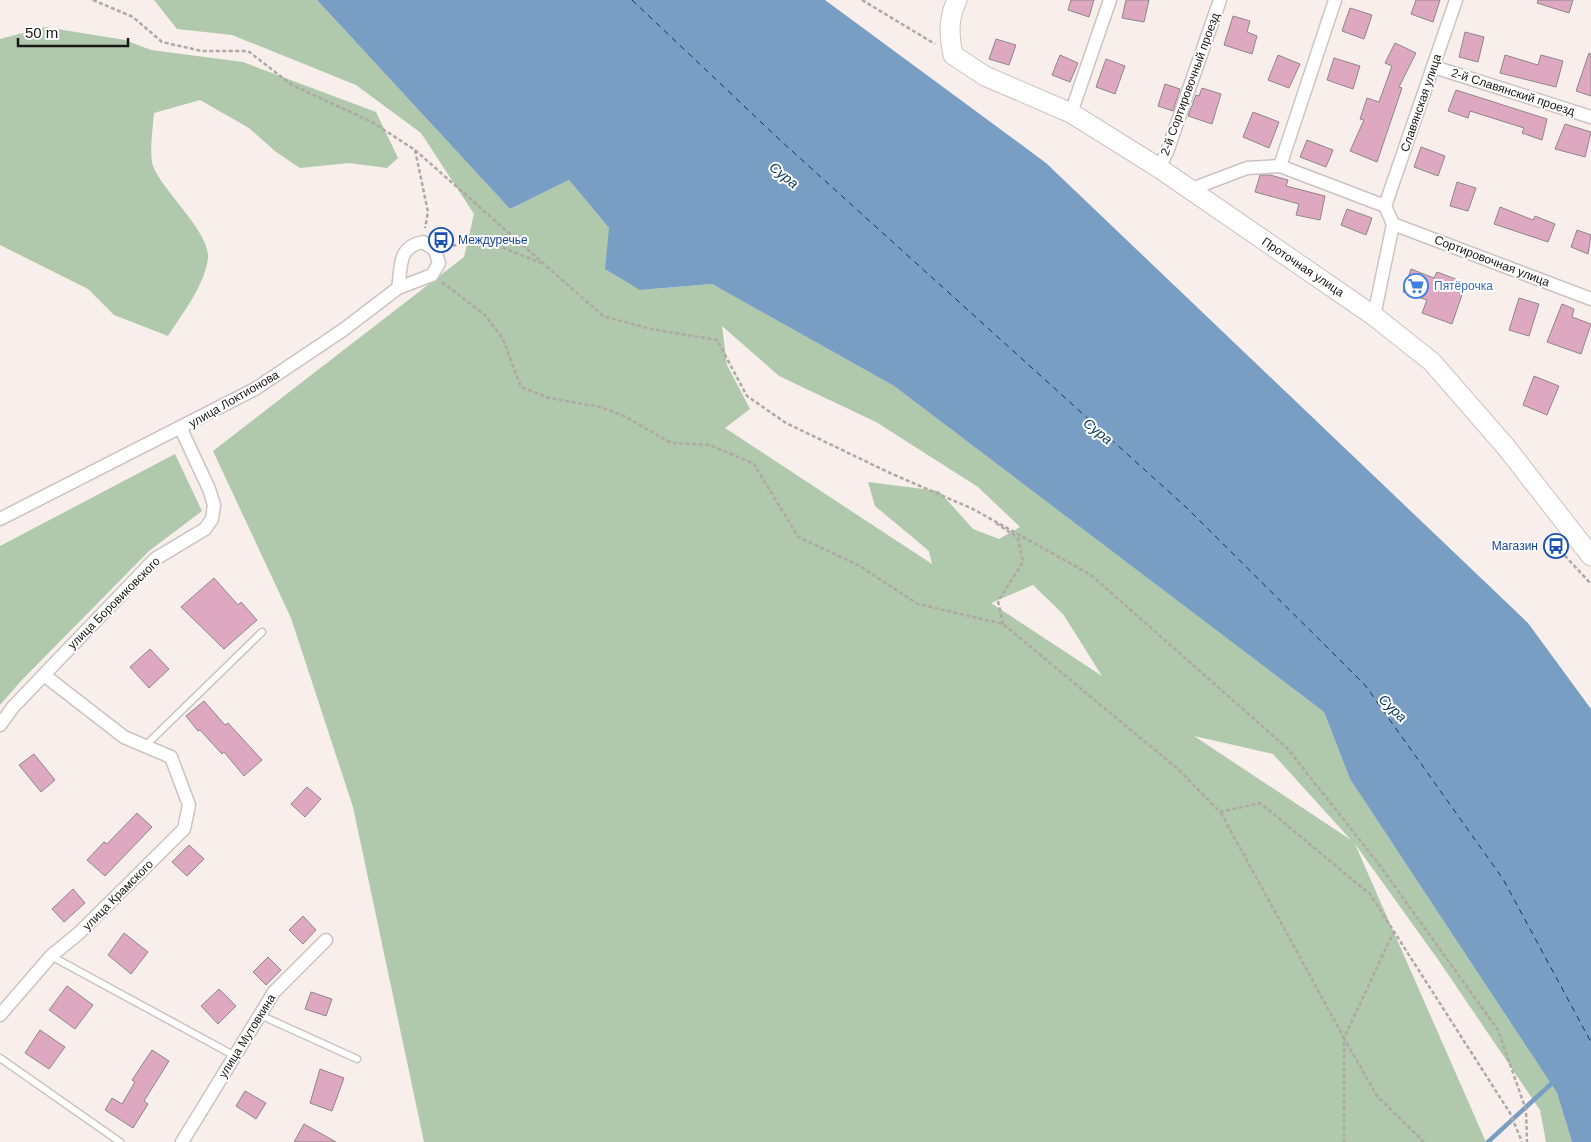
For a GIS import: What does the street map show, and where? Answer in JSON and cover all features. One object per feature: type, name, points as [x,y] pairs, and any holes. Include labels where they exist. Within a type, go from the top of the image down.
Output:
[{"type":"main road","points":[[953,55],[948,34],[951,12],[957,0]]},
{"type":"main road","name":"Проточная улица","points":[[953,55],[984,76],[1071,113],[1159,168],[1374,316],[1439,369],[1500,440],[1591,556]]},
{"type":"street","points":[[1071,113],[1110,0]]},
{"type":"street","name":"2-й Сортировочный проезд","points":[[1159,168],[1167,152],[1220,0]]},
{"type":"street","points":[[1280,166],[1335,0]]},
{"type":"street","name":"Славянская улица","points":[[1385,206],[1456,0]]},
{"type":"street","name":"2-й Славянский проезд","points":[[1434,67],[1591,117]]},
{"type":"street","points":[[1189,190],[1247,168],[1280,166],[1385,206],[1393,224],[1374,316]]},
{"type":"street","name":"Сортировочная улица","points":[[1393,224],[1591,299]]},
{"type":"street","points":[[398,288],[403,252],[411,245],[423,242],[436,251],[439,262],[432,275]]},
{"type":"street","name":"улица Локтионова","points":[[0,519],[255,390],[343,330],[398,288],[432,275]]},
{"type":"street","name":"улица Боровиковского","points":[[0,725],[44,675],[155,559],[205,529],[212,519],[214,505],[209,489],[181,429]]},
{"type":"street","points":[[44,675],[124,738],[145,746]]},
{"type":"street","name":"улица Крамского","points":[[0,1015],[51,956],[79,933],[184,829],[189,805],[171,757],[145,746]]},
{"type":"street","name":"улица Мутовкина","points":[[182,1142],[274,992],[326,940]]},
{"type":"lane","points":[[145,746],[262,632]]},
{"type":"lane","points":[[51,956],[235,1056]]},
{"type":"lane","points":[[260,1015],[357,1059]]},
{"type":"lane","points":[[0,1058],[120,1142]]},
{"type":"path","points":[[93,0],[133,17],[162,42],[202,51],[248,51],[292,85],[372,122],[415,150],[603,316],[651,329],[717,340],[747,396],[786,423],[890,473],[973,509],[1091,575],[1287,748],[1378,863],[1498,1030],[1526,1110],[1527,1142]]},
{"type":"path","points":[[862,0],[953,55]]},
{"type":"path","points":[[415,150],[428,212],[423,242]]},
{"type":"path","points":[[436,251],[452,245],[483,240],[544,264]]},
{"type":"path","points":[[432,275],[485,315],[503,339],[521,387],[549,398],[600,407],[624,416],[671,443],[710,445],[754,464],[798,537],[858,565],[918,604],[1003,624],[1179,770],[1220,812],[1377,1096],[1424,1142]]},
{"type":"path","points":[[973,509],[1018,538],[1023,562],[998,601],[1003,624]]},
{"type":"path","points":[[1556,546],[1591,584]]},
{"type":"path","points":[[1220,812],[1260,803],[1370,894],[1510,1113],[1522,1142]]},
{"type":"path","points":[[1344,1142],[1344,1038],[1394,931]]},
{"type":"green space","points":[[154,0],[317,0],[510,209],[569,180],[609,228],[641,290],[712,284],[894,386],[1324,712],[1350,779],[1557,1093],[1572,1142],[1546,1142],[1540,1110],[1439,961],[1355,844],[1486,1142],[424,1142],[353,807],[291,618],[213,451],[464,257],[474,214],[421,133],[356,85],[232,35],[177,29]],"holes":[[[722,326],[779,376],[876,422],[978,487],[1020,527],[999,539],[973,529],[939,491],[868,482],[875,506],[929,551],[932,564],[725,428],[750,409],[727,365]],[[1033,585],[1063,614],[1102,676],[991,603]],[[1194,736],[1273,754],[1351,840]]]},
{"type":"green space","points":[[45,27],[125,40],[151,50],[243,62],[376,112],[398,158],[387,168],[349,163],[300,168],[276,152],[249,128],[200,100],[154,113],[151,148],[153,166],[166,188],[202,236],[207,248],[208,258],[198,289],[168,336],[114,315],[88,289],[0,245],[0,39]]},
{"type":"green space","points":[[175,454],[202,511],[149,551],[21,681],[0,705],[0,546]]},
{"type":"water","name":"Сура","points":[[317,0],[825,0],[1046,163],[1528,623],[1591,709],[1591,1142],[1572,1142],[1557,1093],[1350,779],[1324,712],[894,386],[712,284],[640,290],[605,269],[609,228],[569,180],[510,209]]},
{"type":"building","points":[[1071,0],[1094,0],[1089,17],[1068,10]]},
{"type":"building","points":[[1126,0],[1149,0],[1144,22],[1122,18]]},
{"type":"building","points":[[1416,0],[1440,0],[1433,22],[1411,14]]},
{"type":"building","points":[[1538,0],[1573,0],[1569,13],[1537,3]]},
{"type":"building","points":[[1350,8],[1372,15],[1364,39],[1342,31]]},
{"type":"building","points":[[1233,16],[1250,21],[1247,32],[1257,36],[1252,54],[1224,45]]},
{"type":"building","points":[[1465,32],[1484,37],[1478,62],[1459,57]]},
{"type":"building","points":[[996,39],[1016,45],[1009,65],[989,59]]},
{"type":"building","points":[[1395,43],[1416,53],[1399,87],[1402,88],[1377,162],[1350,151],[1364,120],[1360,119],[1367,98],[1379,102],[1392,66],[1385,63]]},
{"type":"building","points":[[1589,53],[1591,54],[1591,96],[1576,91]]},
{"type":"building","points":[[1060,55],[1078,63],[1070,82],[1052,75]]},
{"type":"building","points":[[1278,55],[1300,64],[1289,88],[1268,80]]},
{"type":"building","points":[[1505,55],[1538,65],[1541,55],[1563,61],[1556,87],[1500,73]]},
{"type":"building","points":[[1334,58],[1360,66],[1353,89],[1327,80]]},
{"type":"building","points":[[1106,59],[1125,66],[1115,94],[1096,87]]},
{"type":"building","points":[[1165,84],[1180,89],[1173,111],[1158,106]]},
{"type":"building","points":[[1202,88],[1221,94],[1212,124],[1188,116],[1196,95],[1199,96]]},
{"type":"building","points":[[1456,90],[1547,119],[1542,140],[1522,133],[1524,128],[1470,111],[1468,118],[1448,111]]},
{"type":"building","points":[[1253,112],[1279,122],[1269,148],[1243,137]]},
{"type":"building","points":[[1565,124],[1591,132],[1585,157],[1555,149]]},
{"type":"building","points":[[1307,140],[1333,150],[1326,167],[1300,157]]},
{"type":"building","points":[[1421,147],[1445,156],[1438,176],[1414,167]]},
{"type":"building","points":[[1260,175],[1270,175],[1288,180],[1286,186],[1325,196],[1320,220],[1296,215],[1299,204],[1255,192]]},
{"type":"building","points":[[1457,182],[1476,188],[1468,211],[1450,206]]},
{"type":"building","points":[[1500,207],[1533,220],[1535,216],[1555,224],[1548,242],[1494,224]]},
{"type":"building","points":[[1347,209],[1372,218],[1366,235],[1341,225]]},
{"type":"building","points":[[1577,230],[1591,235],[1588,254],[1571,247]]},
{"type":"building","points":[[1411,269],[1434,278],[1437,272],[1466,283],[1452,324],[1422,313],[1427,300],[1403,292]]},
{"type":"building","points":[[1519,298],[1539,304],[1529,336],[1509,330]]},
{"type":"building","points":[[1562,304],[1574,309],[1572,317],[1591,324],[1581,354],[1547,342]]},
{"type":"building","points":[[1534,376],[1559,386],[1547,415],[1523,405]]},
{"type":"building","points":[[214,578],[238,605],[241,602],[257,620],[224,649],[181,607]]},
{"type":"building","points":[[150,649],[169,669],[149,688],[130,667]]},
{"type":"building","points":[[204,701],[225,725],[228,723],[262,760],[244,776],[224,752],[222,754],[200,730],[198,731],[186,716]]},
{"type":"building","points":[[34,754],[55,780],[41,792],[19,765]]},
{"type":"building","points":[[307,787],[321,799],[305,817],[291,804]]},
{"type":"building","points":[[137,813],[152,827],[105,876],[87,860],[104,842],[107,844]]},
{"type":"building","points":[[189,845],[204,859],[187,876],[172,862]]},
{"type":"building","points":[[73,889],[85,903],[64,922],[52,909]]},
{"type":"building","points":[[303,916],[316,930],[303,944],[289,930]]},
{"type":"building","points":[[124,933],[148,952],[131,974],[108,955]]},
{"type":"building","points":[[268,957],[281,970],[266,985],[253,972]]},
{"type":"building","points":[[67,986],[93,1005],[75,1029],[49,1010]]},
{"type":"building","points":[[219,989],[236,1006],[218,1024],[201,1006]]},
{"type":"building","points":[[311,992],[332,999],[326,1016],[305,1009]]},
{"type":"building","points":[[40,1030],[65,1047],[49,1069],[25,1053]]},
{"type":"building","points":[[152,1050],[169,1061],[144,1101],[148,1104],[133,1128],[105,1110],[112,1098],[122,1104],[135,1082],[132,1080]]},
{"type":"building","points":[[320,1069],[344,1078],[332,1111],[310,1103]]},
{"type":"building","points":[[245,1091],[266,1103],[256,1119],[236,1106]]},
{"type":"building","points":[[304,1124],[336,1142],[294,1142]]},
{"type":"waterway","points":[[1488,1142],[1551,1084]]},
{"type":"ferry route","points":[[632,0],[781,141],[1188,509],[1365,685],[1503,879],[1591,1042]]},
{"type":"place","name":"Междуречье","points":[[441,240]]},
{"type":"place","name":"Пятёрочка","points":[[1416,286]]},
{"type":"place","name":"Магазин","points":[[1556,546]]}]
